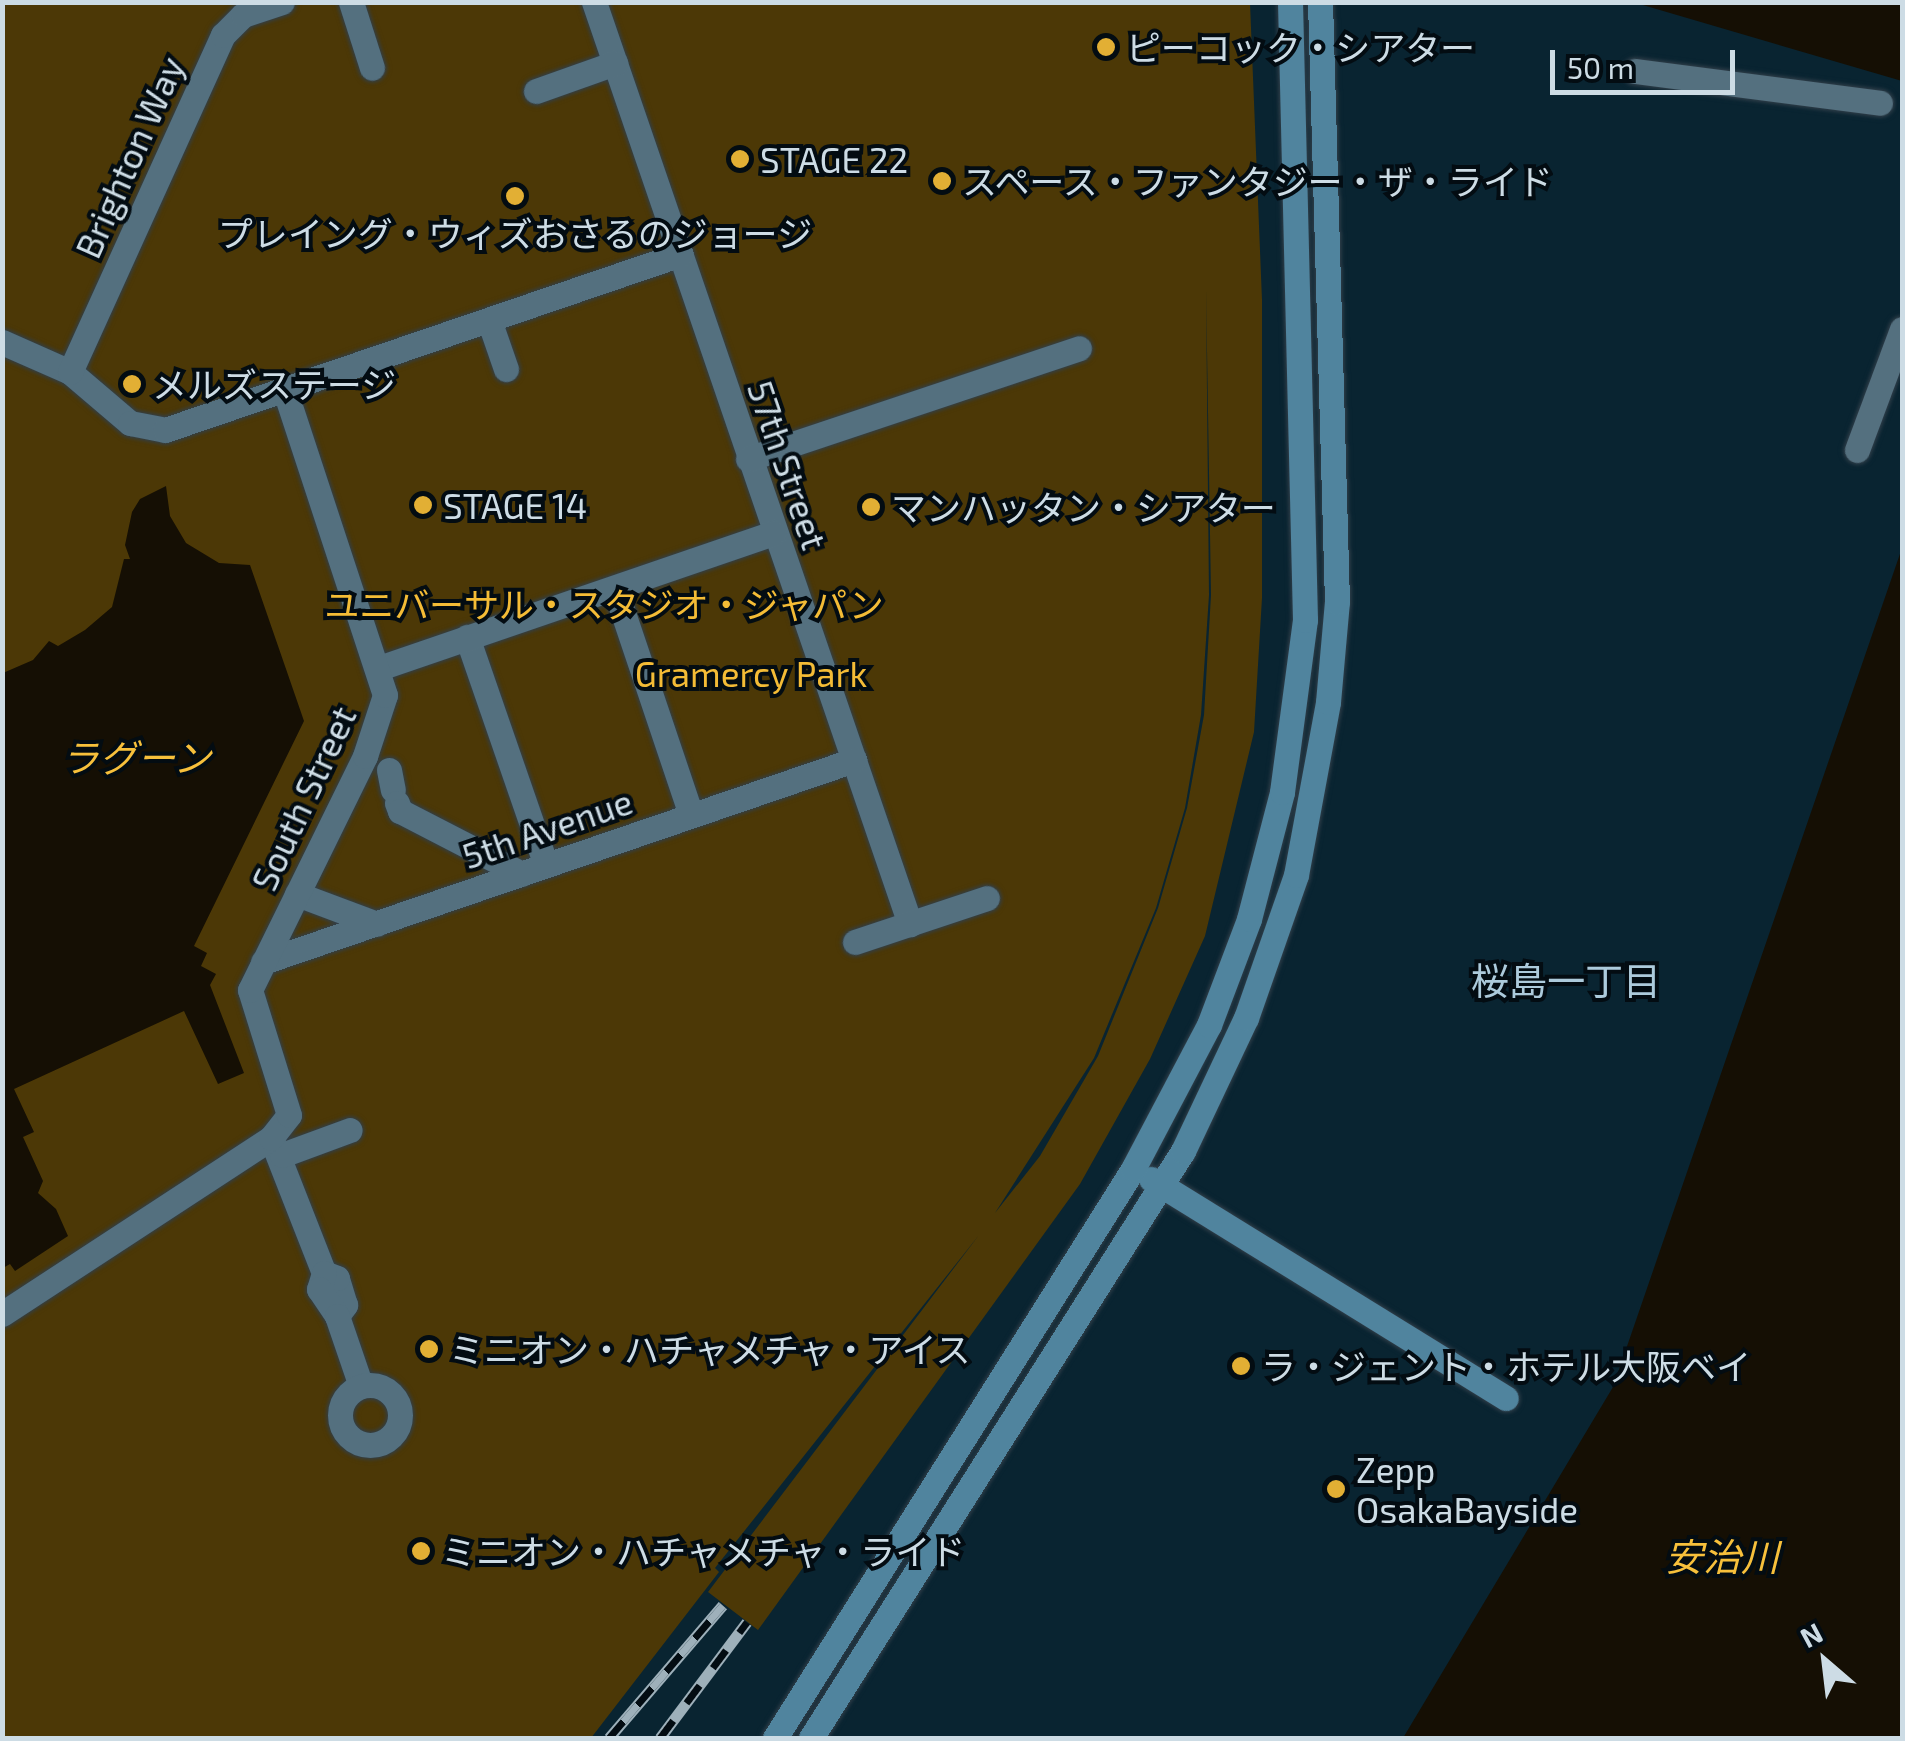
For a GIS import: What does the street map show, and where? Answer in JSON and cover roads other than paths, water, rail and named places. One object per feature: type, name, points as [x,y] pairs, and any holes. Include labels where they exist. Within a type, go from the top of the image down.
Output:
[{"type":"street","name":"Brighton Way","points":[[70,372],[223,35],[243,16],[282,2]]},
{"type":"street","points":[[351,2],[372,68]]},
{"type":"street","name":"57th Street","points":[[594,2],[910,924]]},
{"type":"street","points":[[775,1738],[1133,1169],[1191,1064],[1232,966],[1264,869],[1295,724],[1306,562],[1290,2]]},
{"type":"street","points":[[811,1738],[1162,1186],[1218,1082],[1268,962],[1296,876],[1328,702],[1337,602],[1320,2]]},
{"type":"street","points":[[536,91],[615,63]]},
{"type":"street","points":[[1635,71],[1880,103]]},
{"type":"street","points":[[2,342],[70,372],[110,411],[156,430],[286,390],[681,254]]},
{"type":"street","points":[[489,320],[506,368]]},
{"type":"street","points":[[1858,450],[1902,329]]},
{"type":"street","points":[[748,459],[1079,348]]},
{"type":"street","name":"South Street","points":[[276,1147],[289,1105],[250,990],[383,710],[379,668],[286,390]]},
{"type":"street","points":[[379,668],[774,533]]},
{"type":"street","points":[[615,589],[690,815]]},
{"type":"street","points":[[467,638],[534,870]]},
{"type":"street","name":"5th Avenue","points":[[263,962],[854,760]]},
{"type":"street","points":[[393,788],[400,811],[534,870]]},
{"type":"street","points":[[297,894],[376,924]]},
{"type":"street","points":[[856,942],[987,898]]},
{"type":"street","points":[[2,1314],[276,1147],[362,1126]]},
{"type":"street","points":[[276,1147],[324,1273],[320,1289],[337,1316],[360,1386]]},
{"type":"street","points":[[1133,1169],[1506,1398]]},
{"type":"water","points":[[1636,3],[1902,3],[1902,81]]},
{"type":"water","name":"ラグーン","points":[[166,486],[170,516],[186,543],[219,563],[250,565],[304,721],[194,946],[207,953],[201,966],[216,974],[210,985],[244,1073],[218,1084],[184,1011],[14,1089],[34,1132],[23,1137],[43,1181],[38,1193],[56,1209],[68,1236],[15,1271],[10,1264],[3,1268],[3,673],[33,660],[49,641],[58,646],[85,630],[112,607],[124,559],[130,559],[125,545],[132,512],[140,499]]},
{"type":"water","name":"安治川","points":[[1902,548],[1902,1738],[1403,1738],[1613,1387]]},
{"type":"railway","points":[[609,1738],[723,1605]]},
{"type":"railway","points":[[660,1738],[747,1622]]},
{"type":"place","name":"ピーコック・シアター","points":[[1106,47]]},
{"type":"place","name":"STAGE 22","points":[[740,159]]},
{"type":"place","name":"スペース・ファンタジー・ザ・ライド","points":[[942,181]]},
{"type":"place","name":"プレイング・ウィズおさるのジョージ","points":[[515,196]]},
{"type":"place","name":"メルズステージ","points":[[132,384]]},
{"type":"place","name":"STAGE 14","points":[[423,505]]},
{"type":"place","name":"マンハッタン・シアター","points":[[871,507]]},
{"type":"place","name":"ミニオン・ハチャメチャ・アイス","points":[[429,1349]]},
{"type":"place","name":"ラ・ジェント・ホテル大阪ベイ","points":[[1241,1366]]},
{"type":"place","name":"Zepp OsakaBayside","points":[[1336,1489]]},
{"type":"place","name":"ミニオン・ハチャメチャ・ライド","points":[[421,1551]]},
{"type":"district","name":"桜島一丁目","points":[[1566,981]]},
{"type":"park label","name":"ユニバーサル・スタジオ・ジャパン","points":[[604,604]]},
{"type":"park label","name":"Gramercy Park","points":[[751,673]]}]
